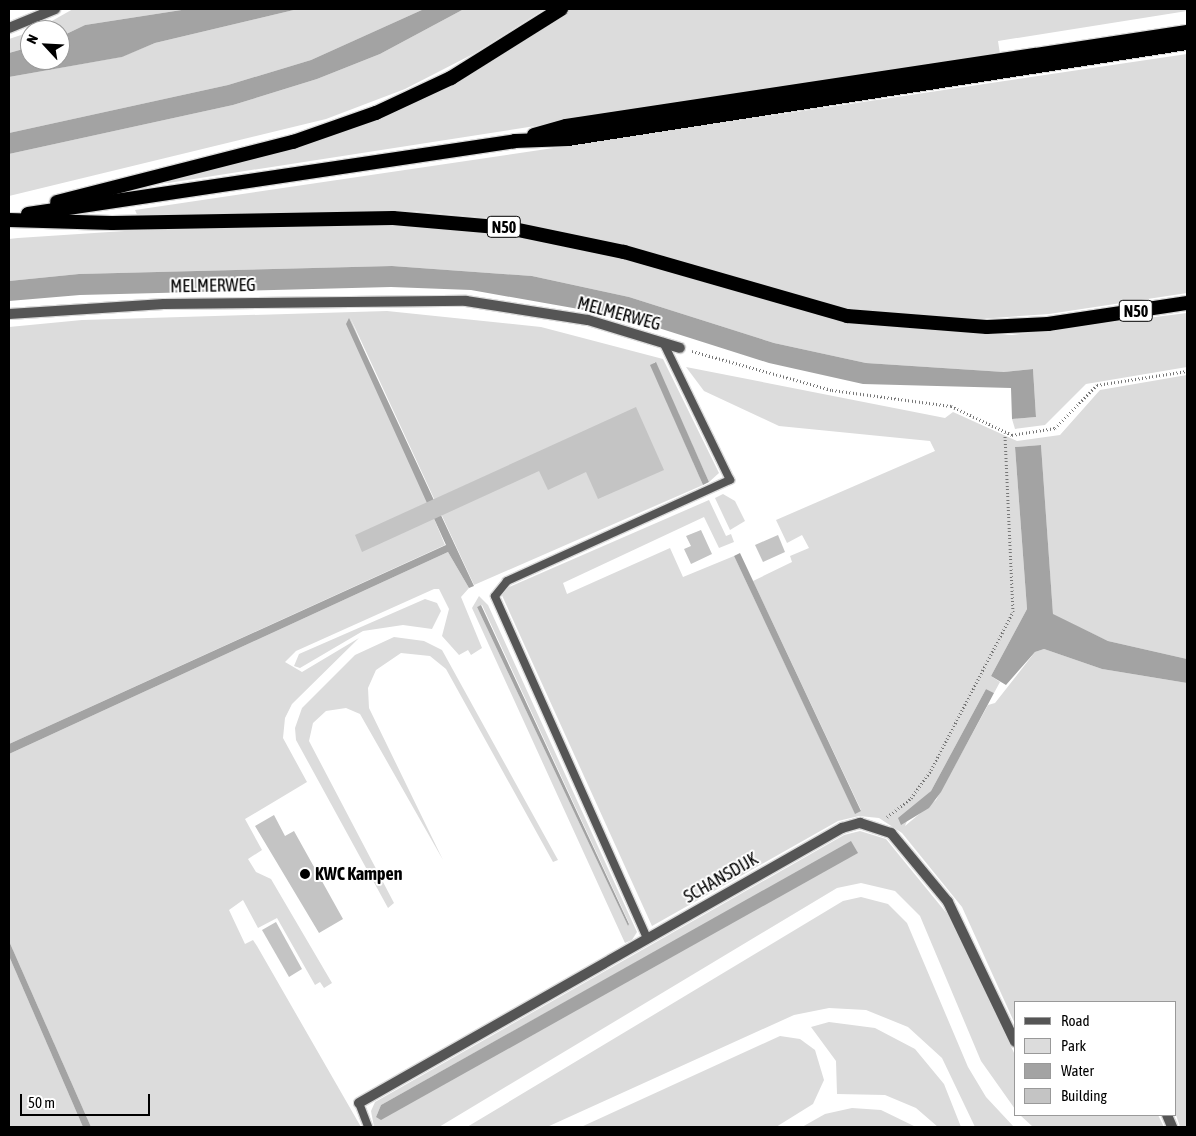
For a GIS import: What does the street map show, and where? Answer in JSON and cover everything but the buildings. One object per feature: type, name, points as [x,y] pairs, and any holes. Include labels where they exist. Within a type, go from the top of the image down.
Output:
[{"type":"highway","points":[[9,218],[293,142],[376,113],[451,78],[560,9]]},
{"type":"highway","points":[[9,218],[515,141],[566,126],[1184,38]]},
{"type":"highway","name":"N50","points":[[9,218],[112,224],[393,218],[509,228],[624,252],[819,310],[942,324],[1048,324],[1187,303]]},
{"type":"street","points":[[9,28],[55,9]]},
{"type":"street","name":"MELMERWEG","points":[[9,314],[164,304],[407,298],[534,310],[588,320],[680,348]]},
{"type":"street","points":[[876,826],[897,839],[955,911],[1014,1040]]},
{"type":"street","name":"SCHANSDIJK","points":[[358,1103],[842,828],[876,826]]},
{"type":"lane","points":[[648,938],[495,596],[507,581],[730,480],[663,342]]},
{"type":"lane","points":[[358,1103],[368,1127]]},
{"type":"path","name":"MELMERWEG","points":[[680,348],[832,390],[951,406],[1005,433]]},
{"type":"path","points":[[876,826],[911,798],[931,770],[1013,612],[1005,433],[1055,428],[1097,385],[1187,371]]},
{"type":"green space","points":[[73,9],[188,9],[85,25],[70,32],[70,20],[54,20]]},
{"type":"green space","points":[[298,9],[424,9],[311,60],[228,85],[9,133],[9,77],[48,70],[70,70],[70,66],[121,57],[155,43]]},
{"type":"green space","points":[[464,9],[545,9],[475,53],[405,89],[326,119],[9,196],[9,154],[233,105],[317,79],[380,54]]},
{"type":"green space","points":[[567,9],[1187,9],[1187,11],[998,41],[1000,54],[168,183],[158,180],[351,126]]},
{"type":"green space","points":[[20,35],[20,50],[9,53],[9,39]]},
{"type":"green space","points":[[1187,54],[1187,293],[1049,314],[965,320],[841,309],[631,247],[500,219],[410,211],[138,217],[135,210]]},
{"type":"green space","points":[[416,224],[497,229],[623,258],[816,315],[974,333],[1012,335],[1187,313],[1187,367],[1086,384],[1045,425],[1015,429],[1012,419],[1036,417],[1033,369],[1004,372],[866,363],[774,343],[629,297],[532,276],[392,266],[79,274],[9,281],[9,239],[201,226]]},
{"type":"green space","points":[[387,311],[541,327],[663,359],[719,473],[709,482],[655,362],[651,365],[703,485],[474,585],[350,317],[445,545],[9,744],[9,327],[82,320]]},
{"type":"green space","points":[[686,367],[945,418],[953,412],[1017,441],[1060,435],[1100,390],[1187,375],[1187,659],[1108,641],[1053,615],[1041,445],[1015,447],[1027,609],[991,676],[1000,682],[994,693],[986,689],[931,791],[912,808],[905,826],[936,800],[988,705],[995,703],[1035,652],[1044,649],[1102,669],[1187,683],[1187,1127],[1180,1127],[1176,1115],[1176,1001],[1014,1001],[1014,1022],[962,907],[902,833],[879,818],[859,816],[838,821],[652,926],[500,591],[709,500],[726,536],[731,534],[734,542],[719,548],[704,517],[563,583],[567,594],[670,548],[683,577],[734,556],[855,813],[861,810],[753,581],[792,562],[790,556],[809,548],[802,535],[787,543],[776,520],[935,451],[930,441],[779,426],[704,391]]},
{"type":"green space","points":[[723,494],[735,501],[745,521],[730,530],[715,498]]},
{"type":"green space","points":[[448,552],[469,588],[461,597],[482,648],[471,655],[468,650],[459,655],[442,636],[449,609],[439,589],[434,589],[296,651],[285,662],[302,672],[359,638],[292,704],[285,718],[283,738],[307,782],[245,819],[262,850],[248,859],[256,872],[271,879],[332,983],[324,988],[320,982],[315,985],[277,918],[258,928],[243,900],[229,910],[245,944],[253,940],[257,946],[361,1127],[91,1127],[9,941],[9,754]]},
{"type":"green space","points":[[479,596],[488,605],[637,932],[632,940],[625,943],[472,608]],"holes":[[[482,605],[629,923],[628,926],[477,607]]]},
{"type":"green space","points":[[425,599],[437,603],[441,611],[432,629],[403,625],[363,631],[300,668],[294,666],[299,654]]},
{"type":"green space","points":[[394,637],[424,641],[442,650],[558,860],[553,862],[446,669],[430,656],[401,653],[376,670],[368,688],[369,708],[443,860],[360,714],[346,708],[326,711],[313,723],[309,741],[394,903],[388,908],[296,740],[295,728],[302,708],[355,655]]},
{"type":"green space","points":[[860,831],[886,839],[948,915],[1014,1053],[1014,1108],[981,1061],[920,916],[895,891],[861,883],[837,888],[439,1127],[374,1127],[371,1111],[375,1102],[844,835]],"holes":[[[853,841],[376,1117],[381,1105]]]},
{"type":"green space","points":[[861,897],[888,904],[907,923],[968,1067],[986,1097],[1014,1127],[975,1127],[942,1058],[908,1027],[866,1010],[829,1008],[794,1015],[547,1127],[467,1127],[843,901]]},
{"type":"green space","points":[[9,956],[83,1127],[9,1127]]},
{"type":"green space","points":[[829,1022],[875,1028],[915,1049],[944,1084],[961,1127],[938,1127],[916,1108],[885,1095],[837,1094],[836,1061],[811,1027]]},
{"type":"green space","points":[[780,1036],[800,1039],[815,1050],[824,1080],[813,1104],[776,1127],[581,1127]]},
{"type":"green space","points":[[852,1108],[881,1110],[916,1127],[802,1127],[825,1114]]},
{"type":"green space","points":[[1021,1116],[1158,1116],[1164,1127],[1033,1127]]},
{"type":"water","points":[[188,9],[298,9],[155,43],[122,57],[70,66],[70,32],[85,25]]},
{"type":"water","points":[[424,9],[464,9],[380,54],[317,79],[233,105],[9,154],[9,133],[228,85],[311,60]]},
{"type":"water","points":[[20,50],[20,70],[49,70],[9,77],[9,53]]},
{"type":"water","points":[[392,266],[532,276],[629,297],[774,343],[866,363],[1004,372],[1033,369],[1036,417],[1012,419],[1011,388],[863,384],[769,363],[624,317],[471,290],[391,287],[80,295],[9,301],[9,281],[79,274]]},
{"type":"water","points":[[349,318],[474,586],[469,588],[448,552],[9,754],[9,744],[446,545],[346,324]]},
{"type":"water","points":[[656,362],[709,482],[703,485],[650,365]]},
{"type":"water","points":[[1041,445],[1053,614],[1108,641],[1187,659],[1187,683],[1102,669],[1044,649],[1035,652],[1006,685],[991,676],[1027,609],[1015,447]]},
{"type":"water","points":[[740,553],[861,811],[855,814],[734,556]]},
{"type":"water","points":[[481,605],[629,924],[628,926],[477,607]]},
{"type":"water","points":[[986,689],[994,693],[941,792],[929,808],[901,825],[898,818],[931,791]]},
{"type":"water","points":[[851,841],[858,853],[381,1120],[376,1117],[381,1105]]},
{"type":"water","points":[[9,941],[91,1127],[83,1127],[9,956]]},
{"type":"place","name":"KWC Kampen","points":[[305,874]]}]
